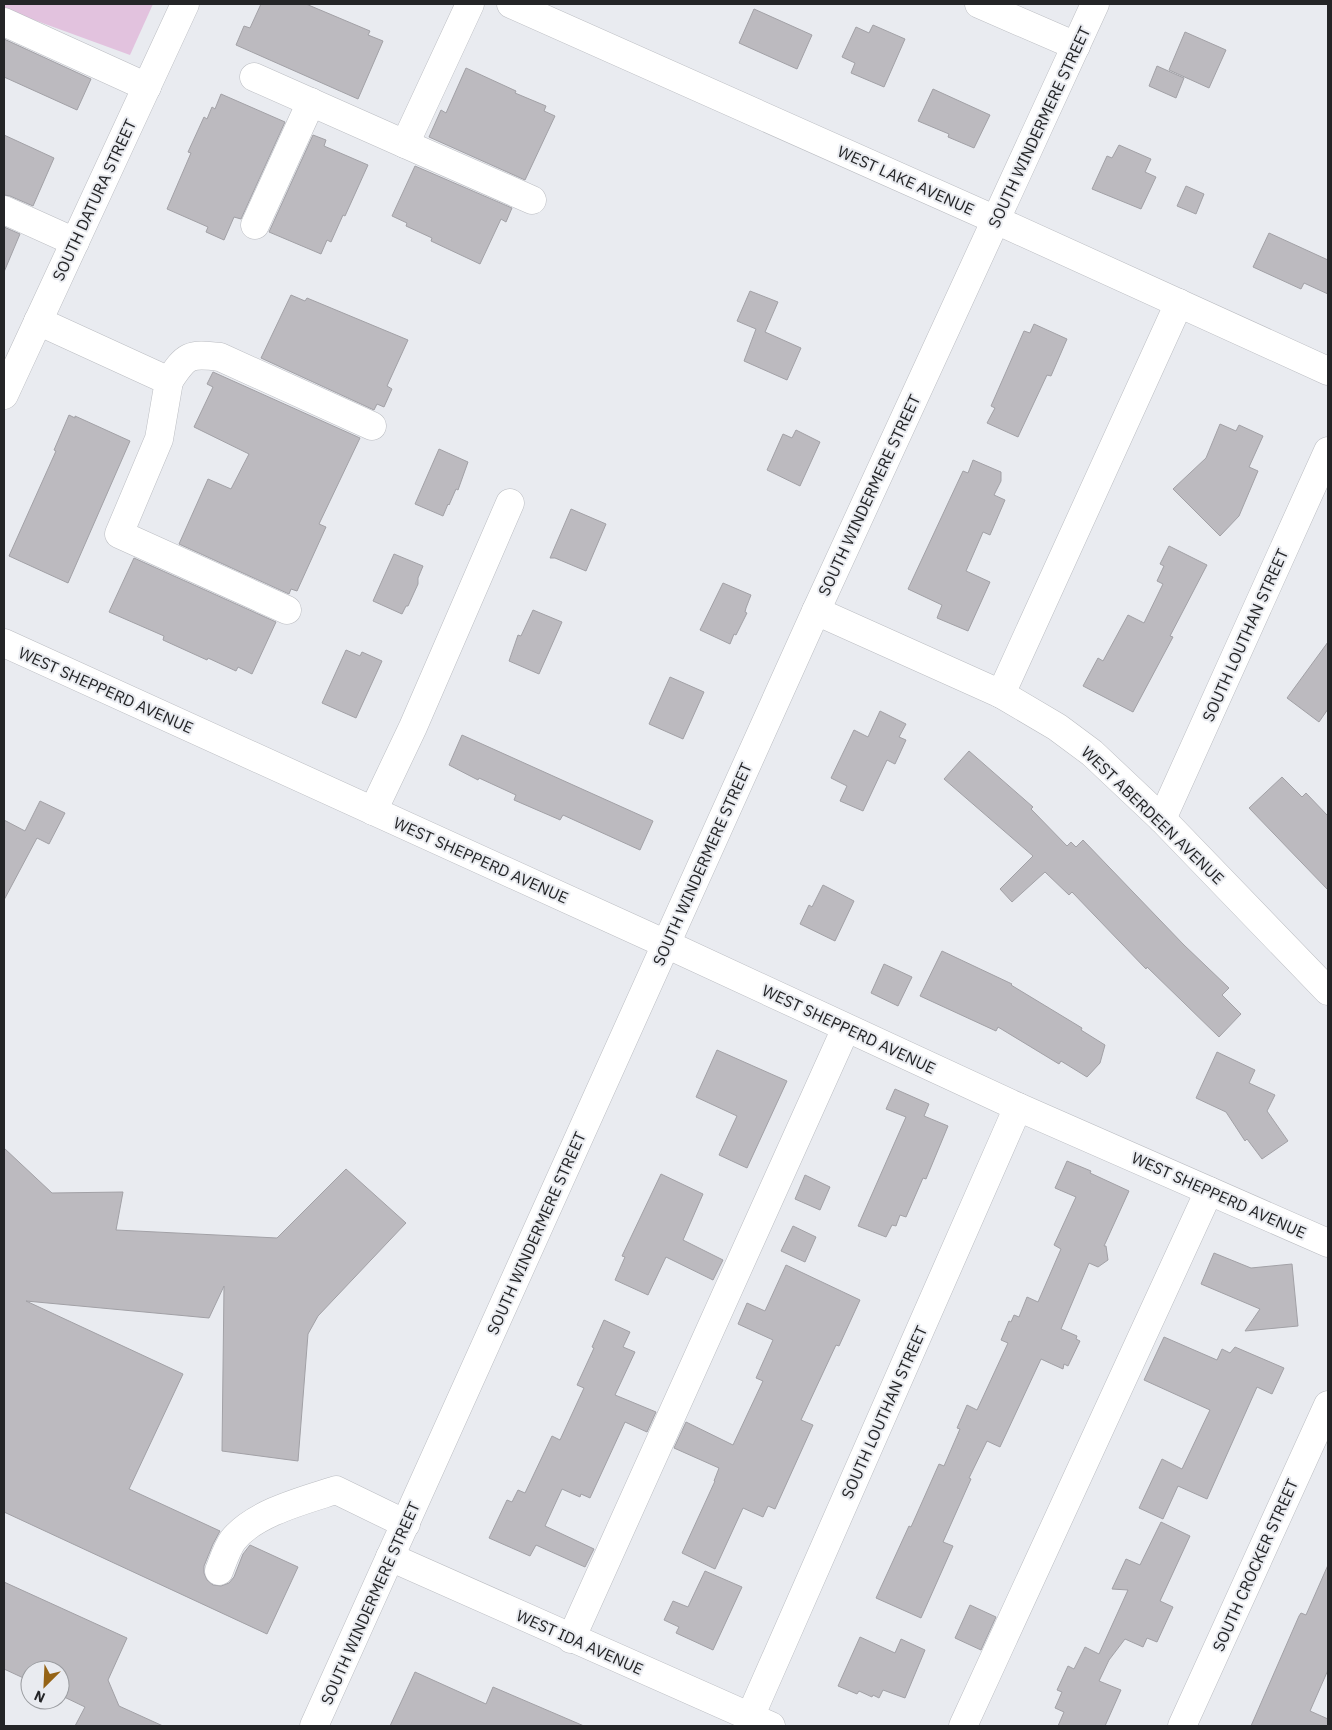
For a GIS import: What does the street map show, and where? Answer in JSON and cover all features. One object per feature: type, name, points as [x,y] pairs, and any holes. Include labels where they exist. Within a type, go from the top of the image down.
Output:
[{"type":"street","name":"SOUTH DATURA STREET","points":[[4,395],[185,4]]},
{"type":"street","points":[[405,144],[470,4]]},
{"type":"street","name":"WEST LAKE AVENUE","points":[[511,4],[996,220],[1328,371]]},
{"type":"street","points":[[979,4],[1076,46]]},
{"type":"street","name":"SOUTH WINDERMERE STREET","points":[[314,1726],[816,611],[1095,4]]},
{"type":"street","points":[[4,22],[147,87]]},
{"type":"street","points":[[254,77],[532,200]]},
{"type":"street","points":[[255,225],[311,102]]},
{"type":"street","points":[[4,210],[75,242]]},
{"type":"street","points":[[1001,694],[1179,303]]},
{"type":"street","points":[[38,321],[169,381]]},
{"type":"street","points":[[287,610],[119,534],[159,439],[169,381],[182,362],[197,354],[220,356],[372,426]]},
{"type":"street","name":"SOUTH LOUTHAN STREET","points":[[1162,819],[1328,451]]},
{"type":"street","name":"WEST SHEPPERD AVENUE","points":[[372,811],[413,727],[510,503]]},
{"type":"street","name":"WEST ABERDEEN AVENUE","points":[[816,611],[1001,694],[1057,727],[1092,752],[1162,819],[1328,990]]},
{"type":"street","name":"WEST SHEPPERD AVENUE","points":[[4,643],[666,944],[1018,1107],[1328,1243]]},
{"type":"street","points":[[571,1639],[846,1028]]},
{"type":"street","name":"SOUTH LOUTHAN STREET","points":[[760,1722],[1018,1107]]},
{"type":"street","points":[[963,1726],[1209,1191]]},
{"type":"street","name":"SOUTH CROCKER STREET","points":[[1182,1726],[1328,1404]]},
{"type":"street","points":[[219,1571],[232,1540],[248,1525],[286,1506],[336,1490],[406,1524]]},
{"type":"street","name":"WEST IDA AVENUE","points":[[390,1558],[760,1722]]},
{"type":"shaded area","points":[[4,4],[153,4],[130,55],[4,9]]},
{"type":"building","points":[[261,4],[306,4],[370,31],[368,35],[383,41],[358,99],[236,45],[244,26],[250,28]]},
{"type":"building","points":[[754,9],[812,35],[797,69],[739,43]]},
{"type":"building","points":[[873,25],[905,39],[884,87],[851,73],[855,63],[842,57],[856,27],[869,33]]},
{"type":"building","points":[[1185,32],[1226,50],[1209,88],[1169,70]]},
{"type":"building","points":[[4,39],[91,79],[77,110],[4,77]]},
{"type":"building","points":[[1157,66],[1184,78],[1176,98],[1149,86]]},
{"type":"building","points":[[466,68],[516,91],[515,93],[546,106],[544,111],[555,116],[525,180],[429,137],[441,110],[446,113]]},
{"type":"building","points":[[933,89],[990,115],[974,148],[948,137],[949,134],[918,121]]},
{"type":"building","points":[[221,94],[285,122],[241,219],[234,217],[224,240],[206,232],[208,227],[167,209],[191,153],[188,152],[204,117],[207,119],[212,107],[215,109]]},
{"type":"building","points":[[4,135],[54,158],[33,206],[4,195]]},
{"type":"building","points":[[313,135],[326,140],[324,146],[368,165],[345,216],[343,215],[331,242],[327,240],[321,254],[269,232]]},
{"type":"building","points":[[1119,145],[1151,159],[1145,172],[1156,177],[1141,209],[1092,189],[1107,156],[1112,158]]},
{"type":"building","points":[[415,166],[512,208],[506,222],[501,219],[480,264],[431,241],[432,238],[406,226],[407,223],[392,216]]},
{"type":"building","points":[[1186,186],[1204,194],[1196,214],[1177,206]]},
{"type":"building","points":[[4,227],[20,234],[4,272]]},
{"type":"building","points":[[1269,233],[1328,260],[1328,294],[1304,283],[1301,289],[1253,267]]},
{"type":"building","points":[[750,291],[778,302],[765,332],[801,348],[787,380],[744,361],[756,329],[737,321]]},
{"type":"building","points":[[291,295],[305,301],[307,298],[408,340],[387,386],[392,389],[384,407],[377,404],[374,410],[261,358]]},
{"type":"building","points":[[1034,324],[1067,339],[1051,376],[1047,375],[1018,437],[987,423],[995,408],[991,406],[1024,331],[1030,333]]},
{"type":"building","points":[[213,372],[360,438],[319,524],[326,527],[297,591],[291,589],[289,594],[179,544],[208,479],[231,489],[249,454],[194,427],[213,387],[207,384]]},
{"type":"building","points":[[69,415],[130,441],[68,583],[9,556],[56,451],[54,450]]},
{"type":"building","points":[[1220,424],[1236,431],[1239,425],[1263,436],[1249,467],[1258,471],[1239,516],[1220,536],[1173,489],[1206,458]]},
{"type":"building","points":[[796,430],[820,442],[800,486],[767,470],[783,434],[792,438]]},
{"type":"building","points":[[439,449],[468,462],[458,490],[456,489],[443,516],[415,504]]},
{"type":"building","points":[[973,460],[1001,472],[1001,481],[994,495],[1005,500],[990,535],[983,532],[966,571],[990,582],[968,631],[937,618],[942,605],[908,589],[963,471],[968,473]]},
{"type":"building","points":[[571,509],[606,524],[586,571],[555,558],[550,558]]},
{"type":"building","points":[[1169,546],[1207,565],[1170,636],[1173,637],[1133,712],[1083,686],[1098,658],[1103,661],[1128,615],[1144,623],[1163,584],[1157,581],[1164,566],[1160,564]]},
{"type":"building","points":[[394,554],[423,566],[418,578],[418,584],[408,606],[406,606],[402,614],[373,601]]},
{"type":"building","points":[[134,558],[276,622],[252,674],[238,667],[236,671],[208,658],[207,660],[163,640],[164,636],[109,612]]},
{"type":"building","points":[[723,583],[751,595],[745,612],[747,613],[730,644],[700,630]]},
{"type":"building","points":[[533,610],[562,622],[539,674],[509,661],[518,635],[521,636]]},
{"type":"building","points":[[1328,642],[1328,709],[1319,722],[1287,698]]},
{"type":"building","points":[[346,650],[360,656],[362,652],[382,661],[356,718],[322,703]]},
{"type":"building","points":[[670,677],[704,692],[683,739],[649,724]]},
{"type":"building","points":[[880,711],[906,724],[899,737],[906,740],[895,764],[887,760],[863,811],[840,801],[847,786],[831,778],[854,730],[868,737]]},
{"type":"building","points":[[462,735],[653,821],[640,850],[563,815],[560,820],[514,800],[516,795],[479,778],[478,780],[449,765]]},
{"type":"building","points":[[969,751],[1033,807],[1031,809],[1067,846],[1071,842],[1076,847],[1083,840],[1184,945],[1229,988],[1222,995],[1241,1014],[1219,1037],[1147,967],[1146,969],[1072,892],[1069,895],[1045,872],[1012,902],[1000,889],[1033,856],[944,779]]},
{"type":"building","points":[[1282,777],[1302,797],[1306,793],[1328,816],[1328,890],[1249,808]]},
{"type":"building","points":[[40,801],[65,813],[49,844],[37,838],[4,900],[4,820],[25,831]]},
{"type":"building","points":[[823,885],[854,901],[835,941],[800,924],[809,905],[812,907]]},
{"type":"building","points":[[942,951],[1012,984],[1082,1028],[1081,1030],[1105,1045],[1100,1063],[1087,1077],[1061,1061],[1059,1064],[998,1027],[996,1031],[920,996]]},
{"type":"building","points":[[884,964],[912,977],[898,1006],[871,993]]},
{"type":"building","points":[[717,1050],[787,1081],[747,1168],[719,1155],[737,1116],[696,1097]]},
{"type":"building","points":[[1217,1052],[1255,1070],[1249,1083],[1275,1095],[1267,1111],[1288,1141],[1262,1159],[1247,1139],[1245,1141],[1226,1112],[1196,1098]]},
{"type":"building","points":[[895,1089],[929,1104],[924,1116],[948,1126],[926,1179],[923,1178],[906,1217],[900,1215],[896,1226],[892,1225],[886,1237],[858,1226],[906,1117],[886,1109]]},
{"type":"building","points":[[4,1148],[52,1193],[123,1192],[116,1230],[277,1238],[346,1169],[406,1223],[318,1316],[308,1334],[298,1461],[222,1451],[224,1286],[209,1318],[26,1301],[183,1374],[129,1489],[220,1531],[204,1566],[207,1580],[213,1585],[221,1586],[229,1583],[234,1577],[243,1554],[250,1545],[298,1567],[267,1634],[4,1512]]},
{"type":"building","points":[[1067,1161],[1129,1191],[1104,1246],[1106,1246],[1108,1260],[1098,1267],[1089,1263],[1061,1329],[1077,1336],[1076,1339],[1080,1341],[1068,1366],[1064,1364],[1063,1369],[1041,1359],[1000,1447],[987,1441],[969,1478],[971,1479],[943,1542],[953,1546],[921,1618],[876,1598],[939,1464],[944,1466],[960,1429],[957,1428],[967,1405],[977,1410],[1008,1343],[1001,1340],[1009,1321],[1011,1322],[1014,1315],[1019,1317],[1027,1297],[1038,1302],[1061,1249],[1054,1245],[1076,1197],[1055,1188]]},
{"type":"building","points":[[661,1174],[703,1194],[683,1240],[723,1260],[713,1280],[666,1257],[648,1295],[615,1280],[625,1257],[622,1256]]},
{"type":"building","points":[[805,1175],[830,1187],[820,1210],[795,1199]]},
{"type":"building","points":[[793,1226],[816,1237],[805,1262],[781,1251]]},
{"type":"building","points":[[1214,1253],[1251,1268],[1292,1264],[1298,1326],[1245,1331],[1260,1309],[1201,1284]]},
{"type":"building","points":[[786,1265],[860,1300],[839,1346],[836,1345],[801,1420],[813,1425],[775,1509],[768,1506],[763,1517],[743,1508],[715,1569],[682,1553],[715,1481],[719,1468],[674,1448],[686,1422],[733,1445],[763,1381],[756,1378],[773,1340],[738,1324],[747,1303],[765,1311]]},
{"type":"building","points":[[604,1320],[630,1332],[623,1347],[635,1352],[615,1395],[656,1412],[647,1432],[625,1422],[590,1498],[581,1494],[580,1497],[562,1489],[545,1526],[594,1549],[585,1567],[536,1545],[530,1556],[489,1538],[507,1500],[512,1502],[518,1490],[525,1493],[552,1436],[560,1440],[584,1388],[577,1385],[594,1348],[592,1347]]},
{"type":"building","points":[[1164,1337],[1217,1360],[1222,1349],[1230,1353],[1235,1347],[1284,1368],[1272,1394],[1257,1387],[1207,1499],[1178,1486],[1163,1519],[1139,1508],[1162,1459],[1182,1469],[1210,1410],[1144,1380]]},
{"type":"building","points":[[1161,1522],[1190,1536],[1160,1601],[1173,1607],[1157,1642],[1147,1638],[1143,1647],[1125,1639],[1109,1660],[1099,1681],[1121,1690],[1105,1726],[1058,1726],[1064,1712],[1055,1708],[1062,1692],[1057,1690],[1068,1666],[1074,1669],[1085,1647],[1099,1654],[1128,1590],[1112,1589],[1126,1559],[1140,1565]]},
{"type":"building","points":[[1328,1565],[1328,1670],[1310,1711],[1328,1719],[1328,1726],[1251,1726],[1299,1616],[1301,1613],[1306,1615]]},
{"type":"building","points":[[705,1571],[742,1587],[713,1650],[676,1633],[679,1627],[664,1620],[673,1601],[688,1607]]},
{"type":"building","points":[[4,1582],[127,1638],[108,1680],[119,1706],[163,1726],[75,1726],[85,1707],[70,1700],[70,1660],[20,1660],[20,1676],[4,1669]]},
{"type":"building","points":[[970,1605],[996,1617],[981,1650],[955,1638]]},
{"type":"building","points":[[860,1637],[895,1653],[901,1639],[925,1650],[905,1698],[883,1690],[879,1698],[873,1695],[872,1697],[859,1691],[857,1694],[838,1686]]},
{"type":"building","points":[[415,1672],[486,1704],[493,1687],[584,1726],[390,1726]]}]
